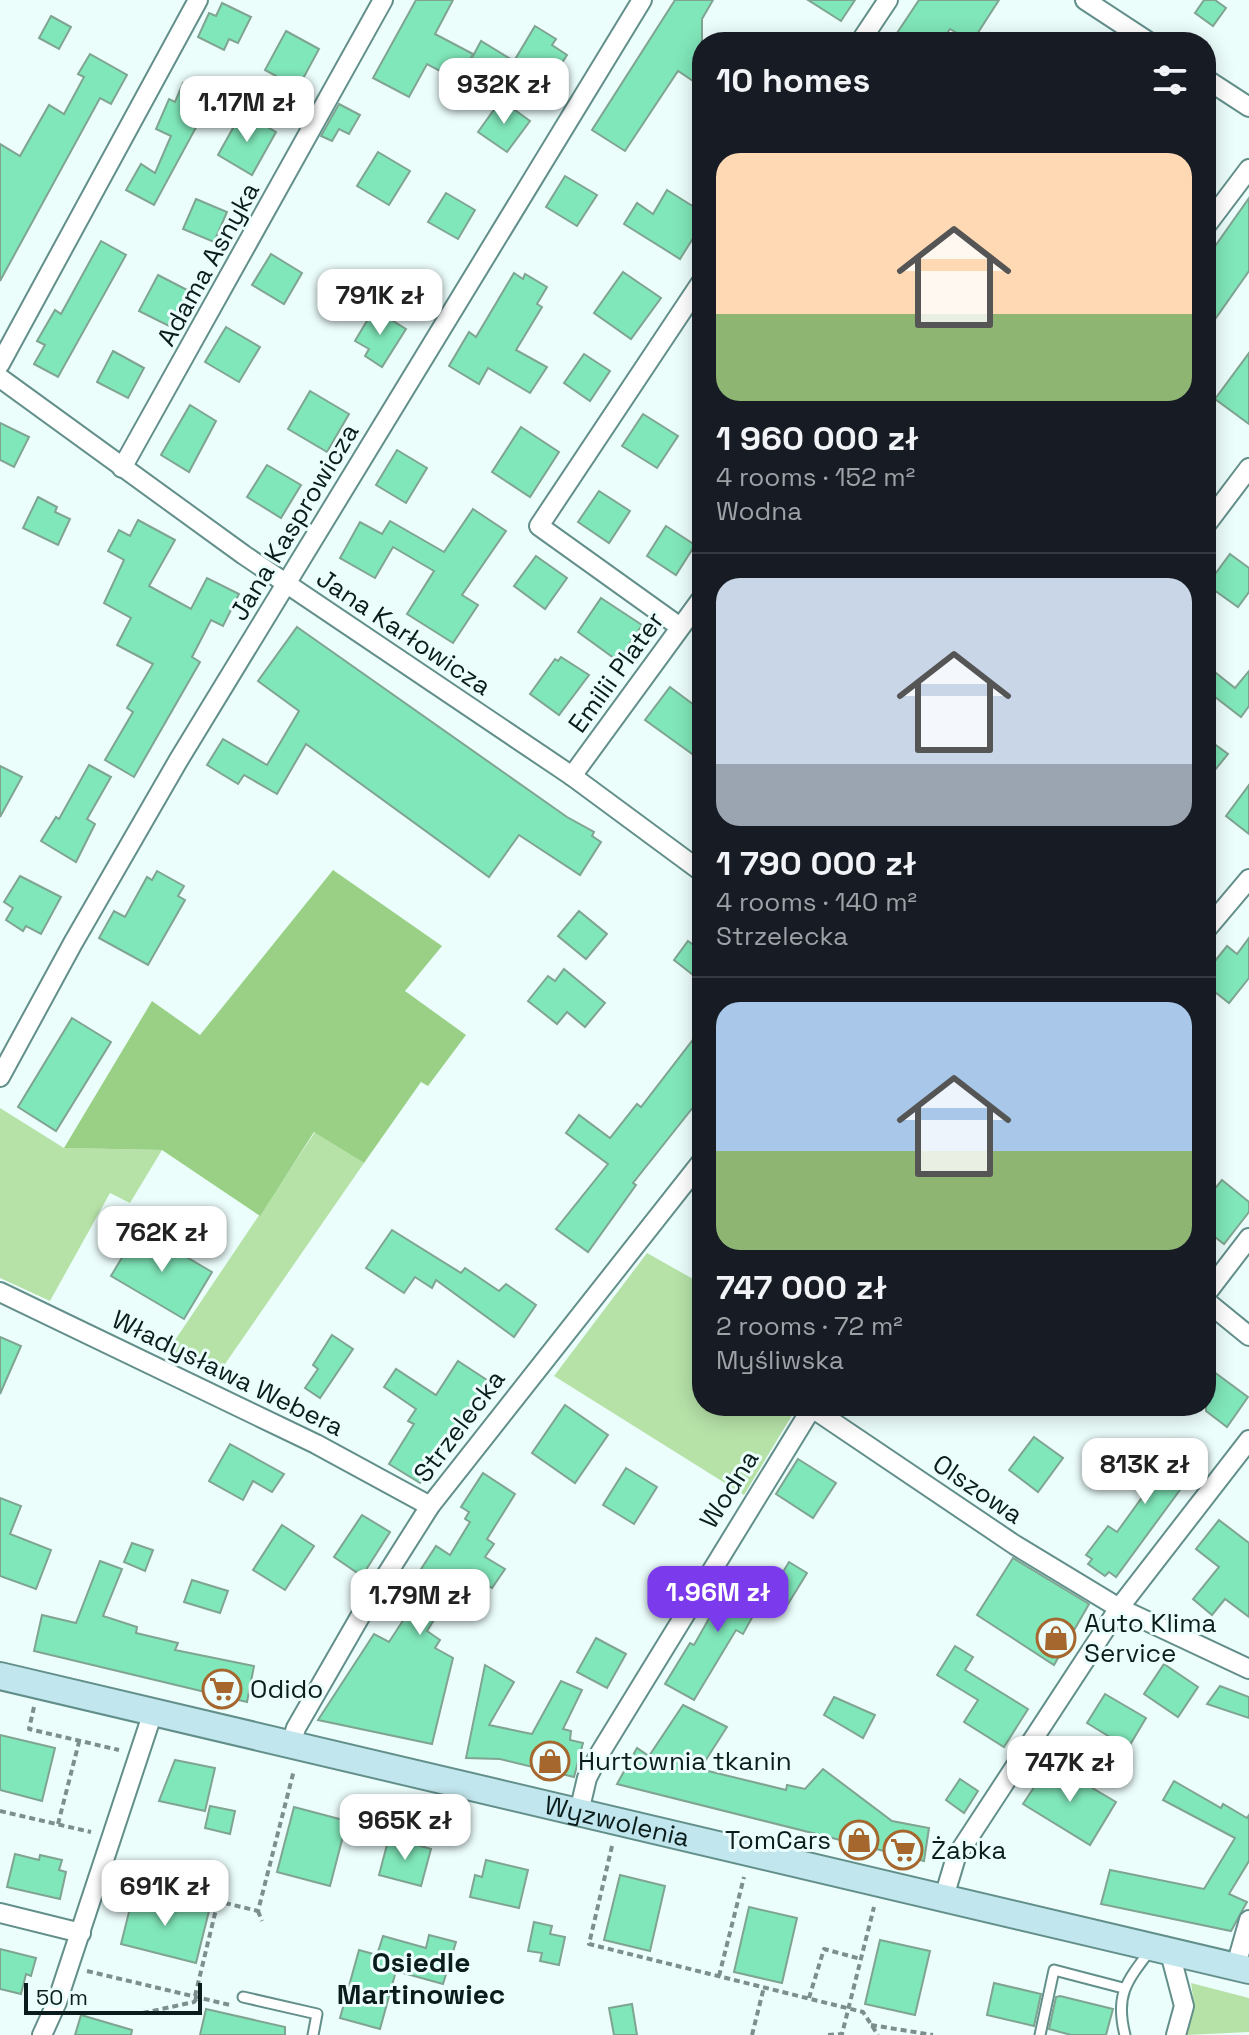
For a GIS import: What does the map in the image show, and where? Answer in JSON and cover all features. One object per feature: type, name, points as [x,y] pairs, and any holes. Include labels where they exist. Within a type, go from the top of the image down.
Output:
[{"type":"main road","name":"Wyzwolenia","points":[[0,1676],[153,1712],[292,1757],[579,1812],[944,1897],[1244,1972]]},
{"type":"street","points":[[0,364],[198,0]]},
{"type":"street","name":"Adama Asnyka","points":[[122,468],[383,0]]},
{"type":"street","name":"Jana Kasprowicza","points":[[0,1077],[178,761],[642,0]]},
{"type":"street","points":[[867,32],[888,0]]},
{"type":"street","points":[[1085,0],[1121,32]]},
{"type":"street","points":[[1216,86],[1249,107]]},
{"type":"street","points":[[1216,213],[1249,169]]},
{"type":"street","points":[[680,627],[539,526],[692,296]]},
{"type":"street","name":"Jana Karłowicza","points":[[0,378],[287,584],[572,776],[692,865]]},
{"type":"street","points":[[1216,512],[1249,468]]},
{"type":"street","name":"Emilii Plater","points":[[572,776],[692,611]]},
{"type":"street","points":[[1216,918],[1249,879]]},
{"type":"street","name":"Strzelecka","points":[[292,1757],[296,1728],[361,1615],[430,1506],[692,1174]]},
{"type":"street","points":[[1216,1281],[1249,1238]]},
{"type":"street","name":"Władysława Webera","points":[[0,1292],[316,1444],[430,1506]]},
{"type":"street","points":[[1216,1309],[1249,1336]]},
{"type":"street","name":"Wodna","points":[[579,1812],[587,1778],[600,1753],[806,1416]]},
{"type":"street","name":"Olszowa","points":[[825,1416],[1015,1545],[1119,1608],[1249,1669]]},
{"type":"street","points":[[944,1897],[956,1857],[1119,1608],[1249,1440]]},
{"type":"street","points":[[42,2035],[81,1933],[153,1712]]},
{"type":"street","points":[[0,1913],[81,1933]]},
{"type":"street","points":[[1244,1972],[1249,1920]]},
{"type":"street","points":[[1161,1951],[1184,2006],[1176,2035]]},
{"type":"lane","points":[[1125,2035],[1121,2007],[1123,1988],[1161,1951]]},
{"type":"lane","points":[[1040,2035],[1054,1970],[1123,1988]]},
{"type":"lane","points":[[241,2002],[317,2014],[313,2035]]},
{"type":"path","points":[[34,1707],[29,1729],[141,1755]]},
{"type":"path","points":[[58,1824],[79,1741]]},
{"type":"path","points":[[262,1921],[258,1911],[292,1757]]},
{"type":"path","points":[[0,1811],[113,1837]]},
{"type":"path","points":[[613,1844],[589,1944],[863,2012],[878,2035]]},
{"type":"path","points":[[101,1873],[258,1911]]},
{"type":"path","points":[[719,1976],[744,1875]]},
{"type":"path","points":[[143,2013],[194,2002],[218,1901]]},
{"type":"path","points":[[828,2035],[842,2034],[874,1907]]},
{"type":"path","points":[[809,1998],[824,1949],[861,1959]]},
{"type":"path","points":[[69,1967],[196,1997],[241,2002]]},
{"type":"path","points":[[752,2035],[764,1987]]},
{"type":"path","points":[[871,2025],[933,2035]]},
{"type":"green space","points":[[333,870],[442,946],[405,991],[466,1035],[428,1086],[421,1082],[364,1163],[314,1132],[260,1216],[162,1150],[64,1148],[152,1001],[200,1035]]},
{"type":"green space","points":[[0,1108],[64,1148],[162,1150],[130,1203],[110,1193],[50,1301],[0,1278]]},
{"type":"green space","points":[[315,1132],[364,1163],[216,1377],[167,1352]]},
{"type":"green space","points":[[647,1253],[692,1278],[692,1416],[792,1416],[744,1495],[554,1376]]},
{"type":"green space","points":[[1191,1983],[1249,1998],[1249,2032],[1187,2035],[1194,2004]]},
{"type":"building","points":[[416,0],[453,0],[435,34],[473,54],[459,81],[427,64],[409,97],[373,78]]},
{"type":"building","points":[[675,0],[713,0],[702,19],[702,32],[692,32],[692,80],[678,71],[625,151],[592,130]]},
{"type":"building","points":[[808,0],[855,0],[841,21]]},
{"type":"building","points":[[919,0],[999,0],[978,32],[955,32],[950,29],[948,32],[898,32]]},
{"type":"building","points":[[1204,0],[1215,0],[1226,8],[1213,26],[1195,13]]},
{"type":"building","points":[[222,3],[251,17],[238,43],[229,39],[224,50],[198,37],[209,13],[216,16]]},
{"type":"building","points":[[51,16],[71,27],[59,49],[39,38]]},
{"type":"building","points":[[535,26],[556,39],[552,45],[567,55],[549,83],[530,71],[515,97],[466,69],[481,41],[514,61]]},
{"type":"building","points":[[286,31],[319,49],[298,88],[265,70]]},
{"type":"building","points":[[90,54],[127,75],[111,104],[100,98],[0,281],[0,144],[20,156],[49,105],[64,114],[84,77],[78,74]]},
{"type":"building","points":[[183,83],[213,96],[154,205],[126,190],[141,164],[155,173],[171,136],[156,129],[169,99],[175,102]]},
{"type":"building","points":[[501,100],[530,121],[507,152],[478,132]]},
{"type":"building","points":[[339,104],[360,115],[349,134],[339,129],[332,141],[321,136]]},
{"type":"building","points":[[242,112],[276,132],[252,175],[218,155]]},
{"type":"building","points":[[378,152],[410,171],[389,205],[357,186]]},
{"type":"building","points":[[565,176],[597,195],[577,226],[546,207]]},
{"type":"building","points":[[667,190],[692,206],[692,240],[680,259],[624,224],[637,203],[653,214]]},
{"type":"building","points":[[446,193],[475,210],[458,239],[428,222]]},
{"type":"building","points":[[1249,198],[1249,271],[1216,318],[1216,245]]},
{"type":"building","points":[[196,199],[227,212],[214,242],[183,229]]},
{"type":"building","points":[[101,241],[126,255],[58,377],[34,364],[45,345],[37,341],[55,310],[61,314]]},
{"type":"building","points":[[271,254],[302,273],[284,304],[252,285]]},
{"type":"building","points":[[623,272],[661,298],[631,339],[594,313]]},
{"type":"building","points":[[514,273],[523,279],[525,274],[547,287],[537,304],[542,307],[516,350],[547,367],[530,393],[488,368],[479,384],[449,366],[469,332],[476,337]]},
{"type":"building","points":[[158,275],[191,292],[173,328],[139,311]]},
{"type":"building","points":[[374,309],[406,329],[382,367],[365,356],[369,349],[355,341]]},
{"type":"building","points":[[226,327],[260,347],[239,382],[205,362]]},
{"type":"building","points":[[113,351],[144,368],[128,398],[97,382]]},
{"type":"building","points":[[1249,353],[1249,424],[1216,398]]},
{"type":"building","points":[[584,354],[610,371],[590,401],[564,383]]},
{"type":"building","points":[[310,391],[349,414],[327,452],[288,429]]},
{"type":"building","points":[[190,405],[216,421],[189,472],[161,455]]},
{"type":"building","points":[[643,414],[678,436],[657,468],[622,446]]},
{"type":"building","points":[[0,423],[29,437],[14,467],[0,460]]},
{"type":"building","points":[[521,427],[559,452],[530,497],[492,472]]},
{"type":"building","points":[[397,450],[427,468],[406,503],[376,485]]},
{"type":"building","points":[[267,465],[301,485],[281,518],[247,497]]},
{"type":"building","points":[[599,491],[630,511],[609,543],[578,522]]},
{"type":"building","points":[[38,497],[57,507],[55,512],[70,519],[58,545],[23,528]]},
{"type":"building","points":[[473,509],[506,531],[462,595],[478,605],[453,643],[407,614],[434,571],[393,547],[375,578],[340,558],[360,522],[382,534],[390,521],[444,552]]},
{"type":"building","points":[[138,520],[175,540],[149,586],[191,609],[207,578],[239,594],[223,626],[211,620],[192,657],[200,662],[134,777],[105,760],[133,712],[127,708],[153,664],[117,645],[131,618],[104,603],[124,560],[108,551],[119,530],[130,536]]},
{"type":"building","points":[[666,526],[692,543],[692,550],[676,575],[647,556]]},
{"type":"building","points":[[1230,554],[1249,568],[1249,592],[1238,607],[1216,591],[1216,573]]},
{"type":"building","points":[[536,556],[567,578],[545,609],[514,586]]},
{"type":"building","points":[[601,598],[642,625],[618,661],[578,632]]},
{"type":"building","points":[[297,627],[567,817],[594,832],[592,836],[601,842],[580,875],[519,835],[489,877],[306,744],[277,794],[244,775],[238,784],[207,765],[223,739],[267,765],[299,711],[258,681]]},
{"type":"building","points":[[561,657],[589,675],[559,715],[530,694],[555,659],[558,661]]},
{"type":"building","points":[[1249,671],[1249,706],[1241,717],[1216,698],[1216,673],[1235,688]]},
{"type":"building","points":[[670,687],[692,704],[692,754],[645,720]]},
{"type":"building","points":[[1216,745],[1228,754],[1216,769]]},
{"type":"building","points":[[89,765],[111,777],[87,819],[95,824],[76,862],[41,841],[56,817],[59,819]]},
{"type":"building","points":[[0,766],[22,777],[0,817]]},
{"type":"building","points":[[1249,785],[1249,834],[1226,816]]},
{"type":"building","points":[[157,871],[184,886],[178,896],[185,900],[148,965],[99,938],[114,911],[125,917],[147,877],[152,880]]},
{"type":"building","points":[[20,876],[61,897],[41,934],[26,926],[23,931],[6,920],[13,908],[4,902]]},
{"type":"building","points":[[579,911],[607,934],[586,959],[558,936]]},
{"type":"building","points":[[1249,938],[1249,978],[1229,1003],[1216,993],[1216,960],[1227,946],[1237,954]]},
{"type":"building","points":[[688,941],[692,944],[692,974],[674,960]]},
{"type":"building","points":[[564,969],[605,1003],[585,1027],[567,1012],[557,1024],[528,1001],[548,976],[555,981]]},
{"type":"building","points":[[72,1018],[111,1042],[56,1131],[18,1107]]},
{"type":"building","points":[[692,1041],[692,1109],[633,1183],[636,1185],[588,1252],[556,1229],[608,1164],[566,1133],[579,1115],[610,1138],[637,1104],[641,1107]]},
{"type":"building","points":[[1222,1180],[1249,1202],[1249,1212],[1224,1244],[1216,1238],[1216,1187]]},
{"type":"building","points":[[139,1229],[212,1272],[184,1319],[111,1276]]},
{"type":"building","points":[[392,1230],[461,1273],[465,1268],[499,1291],[506,1284],[536,1305],[514,1337],[436,1280],[432,1288],[415,1277],[404,1293],[366,1268]]},
{"type":"building","points":[[332,1335],[353,1349],[320,1398],[305,1388],[318,1369],[313,1365]]},
{"type":"building","points":[[0,1337],[21,1346],[0,1394]]},
{"type":"building","points":[[458,1361],[487,1380],[420,1483],[389,1464],[414,1424],[408,1421],[416,1409],[384,1387],[396,1369],[436,1395]]},
{"type":"building","points":[[1216,1373],[1248,1397],[1227,1427],[1213,1416],[1216,1416]]},
{"type":"building","points":[[565,1405],[608,1435],[575,1483],[532,1453]]},
{"type":"building","points":[[1034,1437],[1063,1458],[1038,1492],[1009,1470]]},
{"type":"building","points":[[1174,1439],[1202,1460],[1116,1577],[1109,1572],[1105,1576],[1088,1564],[1092,1559],[1086,1555],[1108,1526],[1117,1532],[1156,1478],[1135,1462],[1150,1442],[1164,1452]]},
{"type":"building","points":[[230,1444],[284,1474],[272,1492],[253,1481],[243,1500],[209,1481]]},
{"type":"building","points":[[798,1459],[836,1483],[813,1518],[776,1494]]},
{"type":"building","points":[[626,1468],[657,1487],[634,1524],[603,1505]]},
{"type":"building","points":[[483,1473],[515,1494],[487,1539],[494,1544],[485,1557],[505,1569],[492,1588],[466,1570],[427,1631],[440,1640],[435,1648],[453,1658],[432,1744],[318,1720],[374,1634],[389,1642],[422,1590],[412,1583],[436,1546],[450,1555],[470,1522],[465,1519],[469,1512],[461,1507]]},
{"type":"building","points":[[0,1498],[21,1506],[10,1534],[51,1550],[36,1589],[0,1576]]},
{"type":"building","points":[[362,1515],[390,1532],[362,1576],[334,1557]]},
{"type":"building","points":[[1219,1520],[1249,1543],[1249,1617],[1225,1599],[1212,1615],[1193,1599],[1219,1567],[1196,1549]]},
{"type":"building","points":[[282,1525],[314,1546],[285,1590],[253,1570]]},
{"type":"building","points":[[132,1543],[153,1550],[145,1571],[124,1562]]},
{"type":"building","points":[[1013,1558],[1089,1604],[1054,1665],[977,1615]]},
{"type":"building","points":[[100,1561],[122,1569],[103,1616],[137,1627],[136,1633],[178,1643],[175,1650],[254,1666],[247,1702],[34,1651],[42,1615],[76,1623]]},
{"type":"building","points":[[789,1562],[807,1573],[788,1604],[770,1593]]},
{"type":"building","points":[[737,1569],[769,1587],[743,1634],[736,1630],[694,1700],[665,1684],[690,1643],[694,1645]]},
{"type":"building","points":[[192,1580],[228,1591],[220,1613],[184,1602]]},
{"type":"building","points":[[596,1638],[626,1654],[607,1688],[577,1672]]},
{"type":"building","points":[[955,1646],[973,1657],[965,1670],[1028,1709],[1004,1747],[964,1722],[978,1700],[937,1675]]},
{"type":"building","points":[[1164,1664],[1198,1687],[1178,1717],[1144,1694]]},
{"type":"building","points":[[485,1665],[514,1682],[489,1725],[532,1734],[561,1681],[582,1690],[563,1729],[571,1731],[570,1740],[583,1743],[574,1777],[500,1759],[466,1758]]},
{"type":"building","points":[[1220,1686],[1249,1697],[1249,1718],[1207,1704]]},
{"type":"building","points":[[1105,1694],[1146,1718],[1128,1748],[1087,1723]]},
{"type":"building","points":[[834,1697],[875,1715],[863,1738],[824,1715]]},
{"type":"building","points":[[683,1705],[727,1727],[700,1769],[786,1790],[787,1785],[805,1789],[823,1769],[892,1821],[929,1828],[924,1861],[617,1784],[637,1748],[649,1756]]},
{"type":"building","points":[[0,1735],[55,1748],[42,1801],[0,1790]]},
{"type":"building","points":[[175,1760],[215,1768],[205,1811],[159,1801]]},
{"type":"building","points":[[1050,1763],[1116,1802],[1090,1845],[1023,1804]]},
{"type":"building","points":[[960,1779],[978,1791],[964,1813],[946,1800]]},
{"type":"building","points":[[1174,1781],[1221,1808],[1223,1804],[1247,1818],[1249,1815],[1249,1861],[1229,1894],[1247,1902],[1231,1931],[1101,1904],[1110,1870],[1204,1889],[1235,1838],[1163,1800]]},
{"type":"building","points":[[210,1806],[235,1811],[230,1834],[205,1828]]},
{"type":"building","points":[[294,1807],[347,1821],[330,1886],[277,1872]]},
{"type":"building","points":[[389,1837],[431,1849],[421,1886],[379,1875]]},
{"type":"building","points":[[15,1854],[39,1860],[40,1855],[62,1860],[59,1870],[66,1872],[60,1899],[7,1887]]},
{"type":"building","points":[[486,1860],[528,1870],[519,1908],[470,1897],[475,1875],[482,1877]]},
{"type":"building","points":[[620,1875],[665,1886],[650,1951],[604,1940]]},
{"type":"building","points":[[134,1892],[209,1911],[196,1963],[121,1944]]},
{"type":"building","points":[[749,1907],[797,1918],[782,1983],[734,1972]]},
{"type":"building","points":[[534,1922],[552,1926],[550,1934],[565,1937],[559,1965],[540,1961],[542,1953],[528,1951]]},
{"type":"building","points":[[429,1935],[456,1942],[443,1984],[396,1971],[380,2029],[340,2018],[359,1950],[377,1955],[383,1936],[426,1948]]},
{"type":"building","points":[[880,1940],[930,1951],[915,2015],[865,2004]]},
{"type":"building","points":[[0,1949],[36,1958],[31,1976],[26,1974],[21,1994],[0,1989]]},
{"type":"building","points":[[994,1983],[1041,1994],[1034,2026],[987,2015]]},
{"type":"building","points":[[1056,1997],[1113,2009],[1106,2035],[1071,2035],[1049,2029]]},
{"type":"building","points":[[632,2004],[637,2035],[614,2035],[609,2008]]},
{"type":"building","points":[[206,2009],[285,2027],[285,2035],[200,2035]]},
{"type":"building","points":[[81,2015],[132,2030],[131,2035],[75,2035]]},
{"type":"place","name":"Auto Klima Service","points":[[1056,1638]]},
{"type":"place","name":"Odido","points":[[222,1689]]},
{"type":"place","name":"Hurtownia tkanin","points":[[550,1761]]},
{"type":"place","name":"TomCars","points":[[859,1840]]},
{"type":"place","name":"Żabka","points":[[903,1850]]},
{"type":"district","name":"Osiedle Martinowiec","points":[[421,1978]]}]
